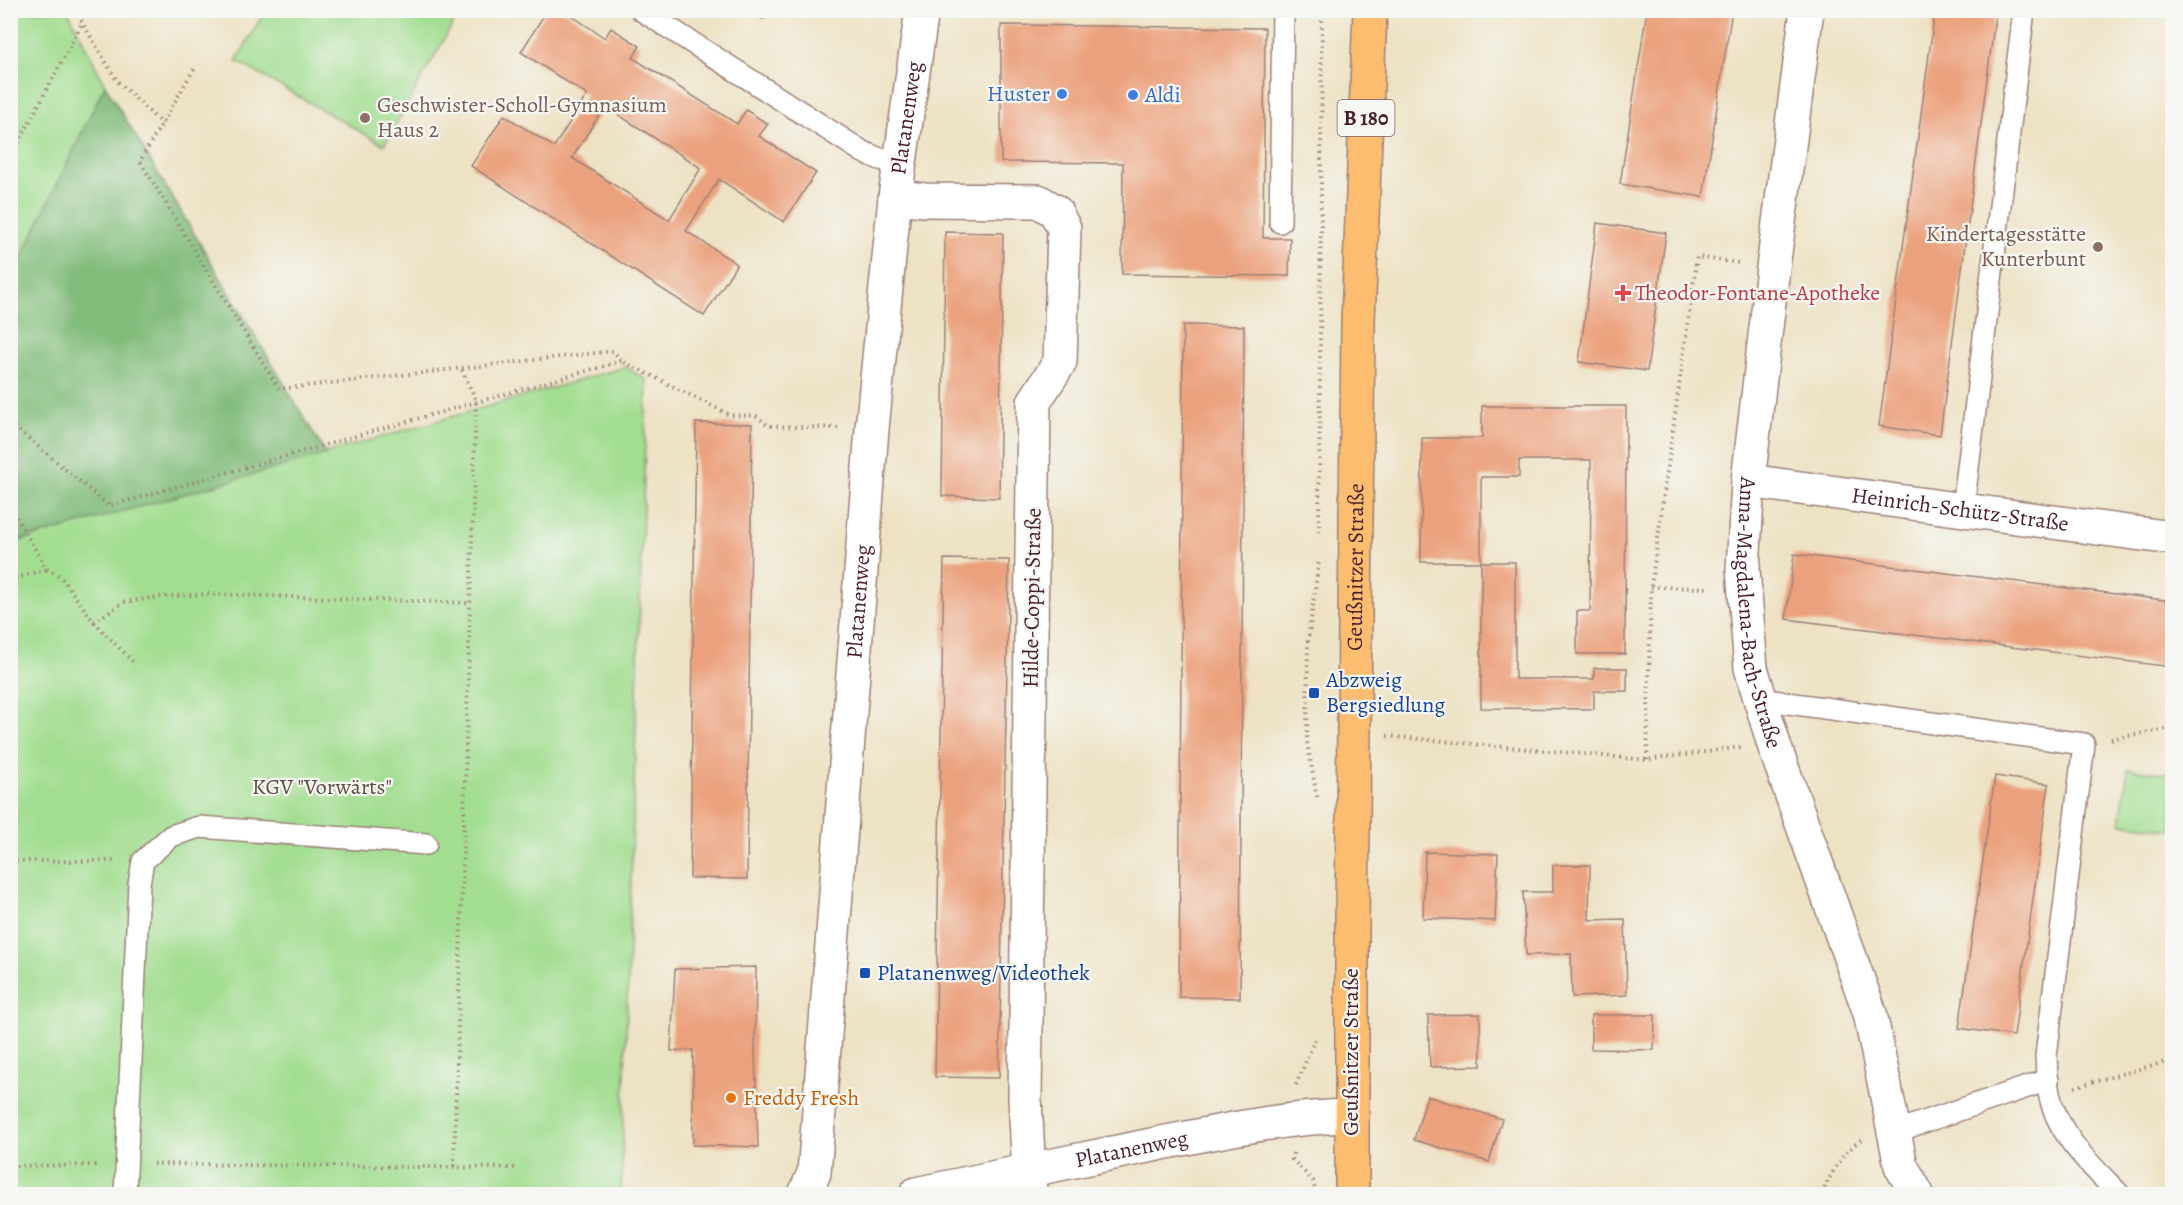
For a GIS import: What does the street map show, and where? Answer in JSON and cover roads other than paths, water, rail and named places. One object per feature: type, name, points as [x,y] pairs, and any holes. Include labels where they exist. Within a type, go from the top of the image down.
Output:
[{"type":"main road","name":"Geußnitzer Straße","points":[[1352,1194],[1359,300],[1370,10]]},
{"type":"street","name":"Platanenweg","points":[[805,1194],[814,1173],[822,1087],[872,429],[895,196],[922,10]]},
{"type":"street","name":"Anna-Magdalena-Bach-Straße","points":[[1807,10],[1748,481],[1743,569],[1751,668],[1773,743],[1870,1013],[1901,1166],[1917,1194]]},
{"type":"street","name":"Hilde-Coppi-Straße","points":[[895,196],[925,200],[1038,201],[1055,211],[1064,228],[1060,362],[1034,402],[1025,1099],[1029,1182]]},
{"type":"street","name":"Heinrich-Schütz-Straße","points":[[1748,481],[2172,537]]},
{"type":"street","name":"Platanenweg","points":[[916,1194],[1029,1182],[1293,1119],[1351,1116]]},
{"type":"lane","points":[[642,10],[863,152],[880,159],[900,162]]},
{"type":"lane","points":[[1280,222],[1283,10]]},
{"type":"lane","points":[[1963,509],[2024,10]]},
{"type":"lane","points":[[1760,699],[2084,744],[2046,1056],[2048,1087],[2059,1120],[2073,1146],[2119,1194]]},
{"type":"lane","points":[[124,1194],[139,884],[143,861],[171,836],[199,826],[426,844]]},
{"type":"lane","points":[[1894,1132],[2048,1087]]},
{"type":"place","name":"Huster","points":[[1062,94]]},
{"type":"place","name":"Aldi","points":[[1133,95]]},
{"type":"place","name":"Geschwister-Scholl-Gymnasium Haus 2","points":[[365,118]]},
{"type":"place","name":"Kindertagesstätte Kunterbunt","points":[[2098,247]]},
{"type":"place","name":"Theodor-Fontane-Apotheke","points":[[1623,293]]},
{"type":"place","name":"Abzweig Bergsiedlung","points":[[1314,693]]},
{"type":"place","name":"Platanenweg/Videothek","points":[[865,973]]},
{"type":"place","name":"Freddy Fresh","points":[[731,1098]]},
{"type":"park label","name":"KGV \"Vorwärts\"","points":[[322,787]]}]
